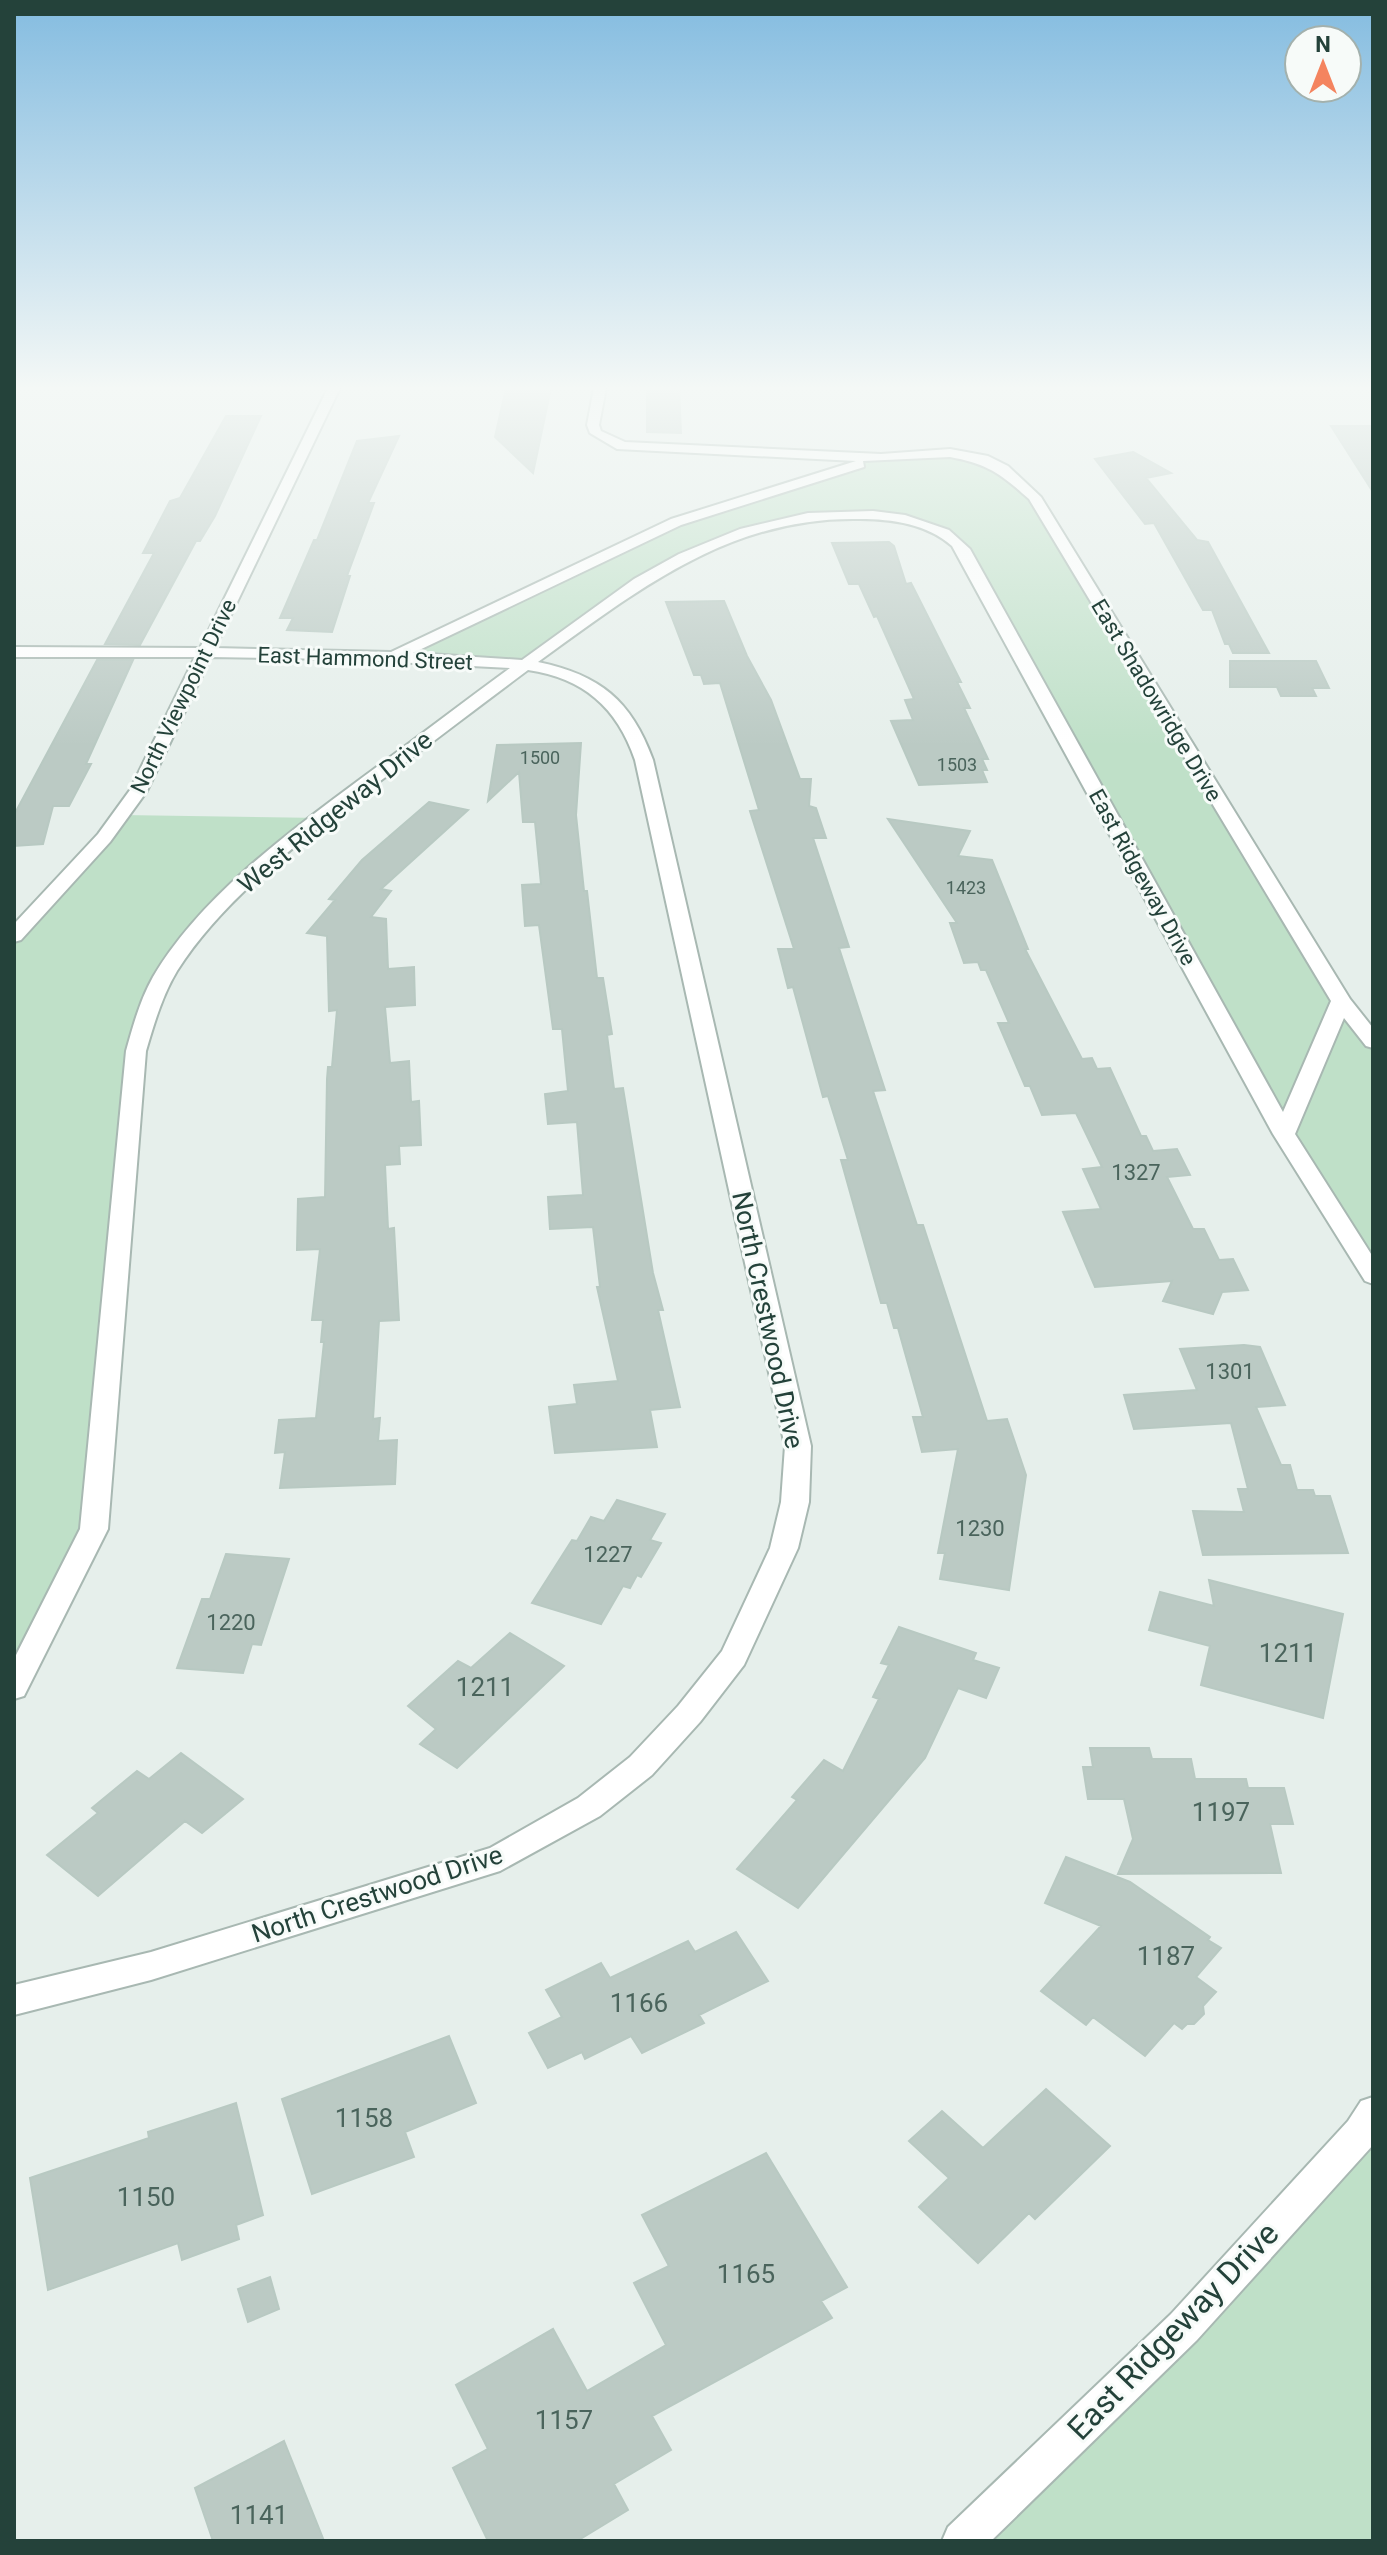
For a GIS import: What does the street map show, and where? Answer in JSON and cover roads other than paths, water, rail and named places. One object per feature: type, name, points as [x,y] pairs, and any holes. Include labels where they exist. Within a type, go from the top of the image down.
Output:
[{"type":"street","name":"North Viewpoint Drive","points":[[14,936],[122,815],[138,791],[275,507]]},
{"type":"street","points":[[394,656],[676,522],[716,507]]},
{"type":"street","name":"East Shadowridge Drive","points":[[1040,507],[1341,1001],[1373,1042]]},
{"type":"street","name":"West Ridgeway Drive","points":[[14,1688],[94,1529],[136,1051],[147,1008],[175,959],[214,913],[261,866],[524,665],[656,572],[725,540],[767,525],[844,513],[885,515]]},
{"type":"street","name":"East Ridgeway Drive","points":[[885,515],[942,531],[963,549],[1284,1134],[1373,1276]]},
{"type":"street","name":"East Hammond Street","points":[[14,652],[394,656],[524,665]]},
{"type":"street","name":"North Crestwood Drive","points":[[14,2000],[151,1966],[500,1858],[589,1807],[641,1766],[689,1714],[734,1657],[784,1548],[795,1502],[798,1446],[644,760],[630,729],[596,687],[567,674],[524,665]]},
{"type":"street","points":[[1284,1134],[1341,1001]]},
{"type":"street","name":"East Ridgeway Drive","points":[[962,2541],[1184,2327],[1361,2133],[1373,2113]]}]
